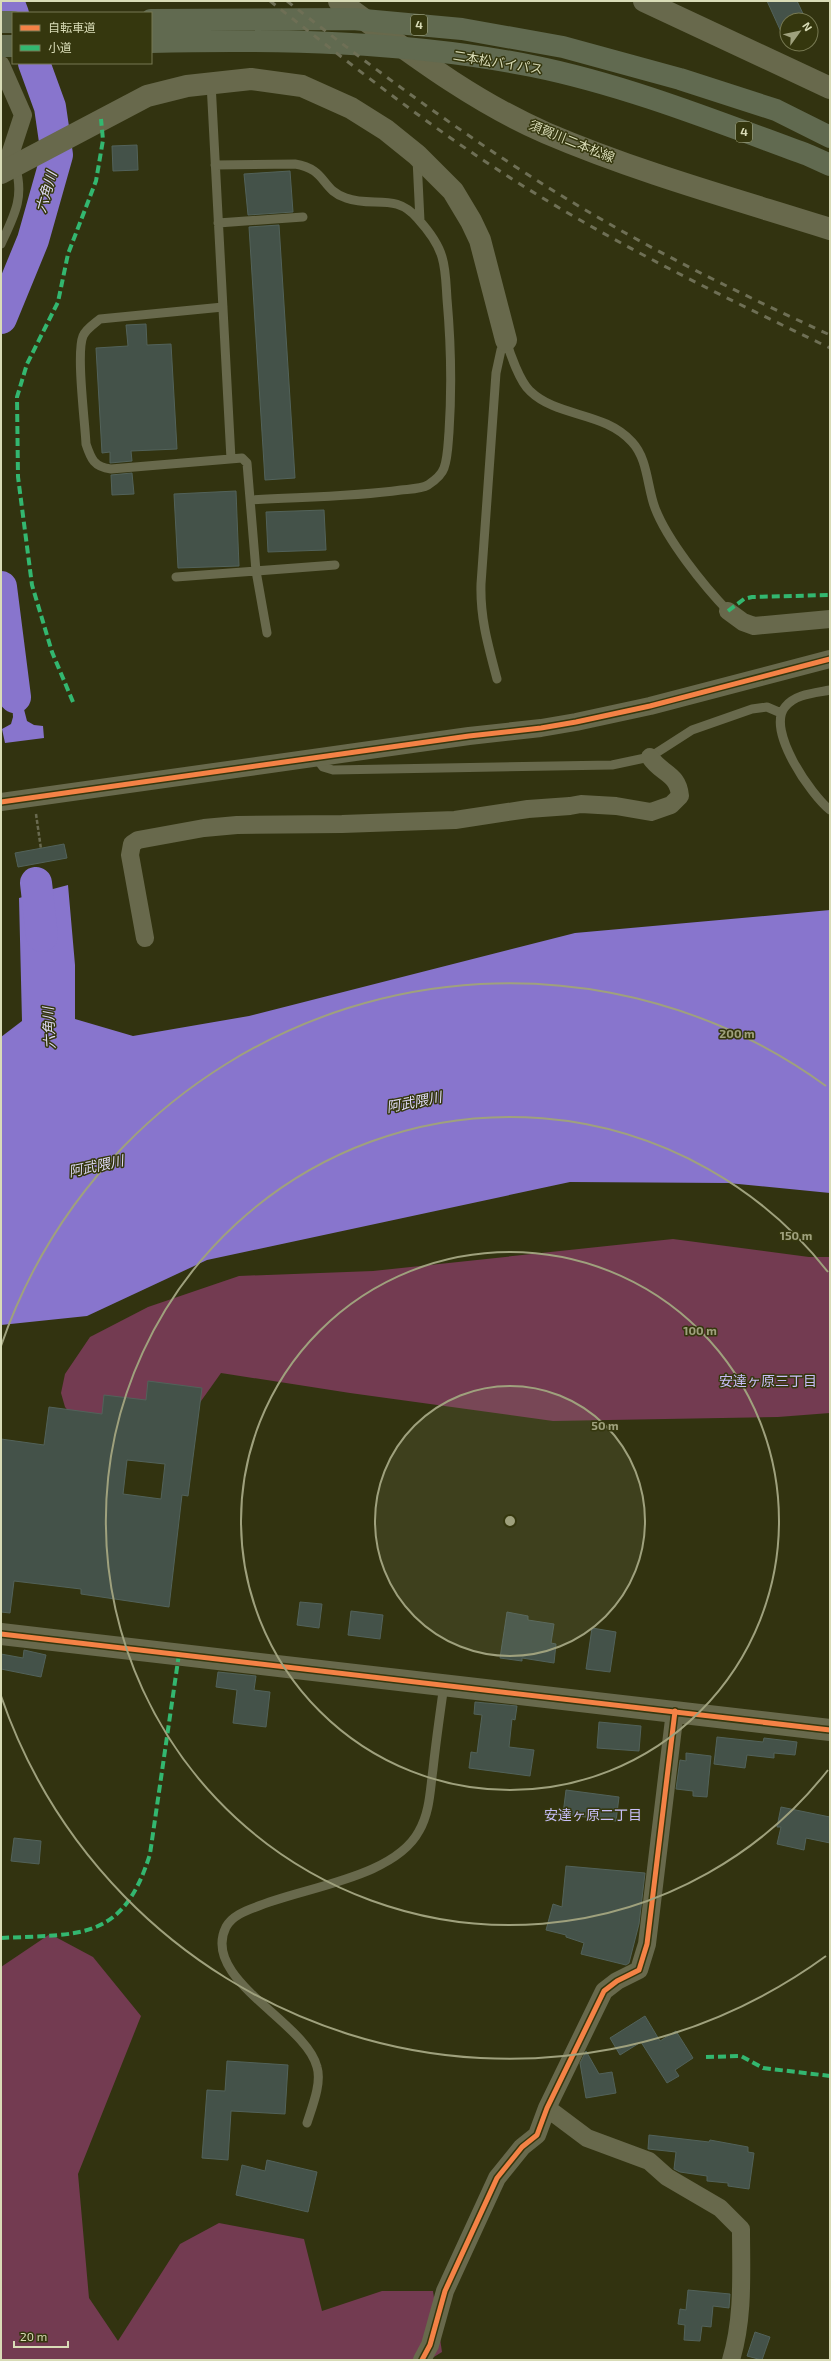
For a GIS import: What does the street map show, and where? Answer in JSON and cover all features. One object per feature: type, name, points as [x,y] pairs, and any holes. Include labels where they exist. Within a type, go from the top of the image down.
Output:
[{"type":"highway","name":"二本松バイパス","points":[[152,20],[353,19],[462,29],[563,47],[680,79],[776,110],[830,137]]},
{"type":"highway","points":[[1,22],[12,22]]},
{"type":"highway","name":"二本松バイパス","points":[[152,42],[234,40],[365,45],[466,56],[532,66],[658,101],[808,155],[830,165]]},
{"type":"highway","points":[[1,46],[12,46]]},
{"type":"street","name":"須賀川二本松線","points":[[339,1],[449,82],[545,132],[641,169],[830,229]]},
{"type":"street","points":[[644,1],[830,88]]},
{"type":"street","points":[[1,65],[23,115],[11,168]]},
{"type":"street","points":[[11,168],[147,96],[187,86],[251,79],[302,86],[351,108],[386,130],[417,156],[453,191],[471,220],[480,240],[506,340]]},
{"type":"street","points":[[728,612],[743,622],[754,626],[830,619]]},
{"type":"street","points":[[1,802],[576,722],[657,704],[830,659]]},
{"type":"street","points":[[145,938],[130,855],[132,844],[138,840],[204,828],[237,825],[342,824],[455,820],[528,809],[581,804],[616,806],[651,812],[671,805],[680,796],[679,785],[674,777],[656,766],[650,757]]},
{"type":"street","points":[[1,1634],[444,1684],[830,1730]]},
{"type":"street","points":[[422,2360],[430,2345],[445,2291],[497,2178],[522,2147],[537,2135],[547,2108],[604,1991],[616,1981],[639,1970],[644,1959],[648,1944],[675,1711]]},
{"type":"street","points":[[547,2108],[587,2138],[649,2161],[667,2177],[720,2208],[741,2229],[741,2311],[731,2360]]},
{"type":"lane","points":[[211,83],[230,459]]},
{"type":"lane","points":[[417,156],[420,221]]},
{"type":"lane","points":[[215,165],[295,164],[308,166],[314,169],[333,192],[341,196],[355,201],[393,202],[406,208],[420,221],[437,244],[444,270],[452,351],[451,398],[444,468],[427,485],[418,488],[389,492],[250,500]]},
{"type":"lane","points":[[1,244],[14,215],[20,193],[20,182],[11,168]]},
{"type":"lane","points":[[218,223],[303,217]]},
{"type":"lane","points":[[223,307],[100,319],[83,336],[80,351],[86,444],[89,456],[96,464],[111,469],[242,458],[247,463],[256,571],[266,633]]},
{"type":"lane","points":[[506,340],[511,357],[529,391],[558,407],[607,423],[619,430],[634,444],[645,469],[655,508],[669,534],[714,596],[728,612]]},
{"type":"lane","points":[[497,678],[483,624],[481,590],[496,373],[500,350],[506,340]]},
{"type":"lane","points":[[176,577],[336,565]]},
{"type":"lane","points":[[830,690],[803,696],[786,706],[781,713],[781,728],[794,762],[812,791],[830,810]]},
{"type":"lane","points":[[316,758],[323,767],[333,770],[612,766],[650,757],[701,726],[752,710],[767,707],[781,713]]},
{"type":"lane","points":[[307,2123],[317,2084],[318,2067],[310,2052],[297,2036],[244,1987],[232,1972],[224,1956],[223,1942],[226,1927],[234,1918],[244,1912],[298,1892],[370,1871],[390,1861],[407,1847],[419,1831],[428,1810],[444,1684]]},
{"type":"path","points":[[33,797],[41,848]]},
{"type":"shaded area","points":[[673,1239],[809,1257],[830,1257],[830,1413],[778,1417],[553,1421],[350,1393],[221,1373],[169,1446],[83,1428],[65,1407],[61,1393],[65,1374],[90,1337],[148,1307],[239,1276],[373,1271]]},
{"type":"shaded area","points":[[50,1934],[93,1957],[141,2016],[78,2174],[89,2298],[118,2341],[180,2244],[219,2223],[304,2239],[322,2311],[382,2291],[433,2291],[442,2352],[429,2360],[1,2360],[1,1967]]},
{"type":"water","points":[[9,651],[27,721],[34,725],[43,726],[44,738],[5,743],[2,729],[11,724],[13,717]]},
{"type":"water","name":"阿武隈川","points":[[68,885],[75,965],[75,1019],[133,1036],[249,1016],[575,933],[830,910],[830,1193],[728,1183],[570,1182],[207,1260],[87,1316],[1,1325],[1,1037],[22,1021],[19,898]]},
{"type":"building","points":[[767,1],[797,1],[802,12],[779,12],[779,27]]},
{"type":"building","points":[[137,145],[138,170],[113,171],[112,146]]},
{"type":"building","points":[[290,171],[293,212],[248,215],[244,174]]},
{"type":"building","points":[[279,225],[295,478],[265,480],[249,227]]},
{"type":"building","points":[[146,324],[147,345],[171,344],[177,449],[131,451],[132,461],[110,463],[110,452],[102,453],[96,348],[128,346],[126,325]]},
{"type":"building","points":[[132,473],[134,494],[112,495],[111,475]]},
{"type":"building","points":[[236,491],[239,566],[178,568],[174,494]]},
{"type":"building","points":[[324,510],[326,550],[268,552],[266,512]]},
{"type":"building","points":[[64,844],[67,858],[18,867],[15,853]]},
{"type":"building","points":[[148,1381],[202,1388],[188,1496],[182,1495],[169,1607],[81,1594],[81,1589],[14,1581],[10,1613],[1,1612],[1,1439],[44,1445],[49,1407],[102,1414],[104,1395],[146,1400]],"holes":[[[127,1460],[165,1464],[161,1499],[123,1494]]]},
{"type":"building","points":[[300,1602],[322,1604],[319,1628],[297,1625]]},
{"type":"building","points":[[351,1611],[383,1615],[380,1639],[348,1635]]},
{"type":"building","points":[[507,1612],[528,1616],[528,1620],[554,1624],[551,1643],[556,1644],[554,1663],[522,1658],[522,1661],[500,1658]]},
{"type":"building","points":[[592,1628],[616,1632],[610,1672],[586,1669]]},
{"type":"building","points":[[24,1650],[46,1655],[41,1677],[1,1669],[1,1654],[23,1658]]},
{"type":"building","points":[[218,1672],[256,1676],[254,1690],[270,1692],[266,1727],[233,1723],[237,1690],[216,1687]]},
{"type":"building","points":[[475,1702],[517,1706],[515,1720],[512,1719],[509,1747],[534,1750],[530,1776],[469,1768],[471,1752],[477,1753],[482,1715],[474,1714]]},
{"type":"building","points":[[599,1722],[641,1726],[639,1751],[597,1748]]},
{"type":"building","points":[[717,1737],[763,1742],[764,1738],[797,1742],[795,1755],[774,1753],[774,1758],[747,1755],[745,1768],[714,1764]]},
{"type":"building","points":[[686,1753],[711,1756],[707,1797],[693,1796],[693,1791],[676,1789],[680,1760],[686,1761]]},
{"type":"building","points":[[566,1790],[619,1797],[616,1821],[563,1814]]},
{"type":"building","points":[[781,1807],[830,1817],[830,1843],[806,1838],[804,1850],[777,1844],[781,1827],[777,1827]]},
{"type":"building","points":[[14,1838],[41,1841],[39,1864],[11,1861]]},
{"type":"building","points":[[566,1866],[645,1873],[639,1924],[629,1963],[626,1965],[581,1954],[584,1943],[566,1937],[566,1935],[546,1930],[553,1904],[562,1907]]},
{"type":"building","points":[[645,2016],[660,2041],[676,2031],[693,2058],[675,2070],[679,2076],[667,2083],[641,2042],[620,2055],[610,2038]]},
{"type":"building","points":[[586,2051],[599,2074],[612,2072],[616,2093],[586,2098],[580,2063]]},
{"type":"building","points":[[227,2061],[288,2065],[285,2114],[231,2111],[228,2160],[202,2158],[207,2090],[225,2091]]},
{"type":"building","points":[[649,2135],[709,2142],[710,2140],[748,2147],[748,2152],[754,2153],[749,2189],[728,2186],[728,2183],[707,2181],[707,2176],[680,2172],[674,2169],[676,2152],[648,2149]]},
{"type":"building","points":[[267,2160],[317,2172],[308,2212],[236,2195],[242,2165],[265,2171]]},
{"type":"building","points":[[688,2290],[730,2294],[729,2308],[713,2306],[711,2327],[702,2326],[700,2341],[684,2340],[685,2325],[678,2324],[680,2309],[686,2310]]},
{"type":"building","points":[[755,2332],[770,2337],[762,2360],[747,2356]]},
{"type":"waterway","name":"六角川","points":[[8,1],[12,12]]},
{"type":"waterway","name":"六角川","points":[[1,318],[33,240],[57,155],[50,107],[34,64]]},
{"type":"waterway","name":"六角川","points":[[1,587],[15,697]]},
{"type":"waterway","name":"六角川","points":[[36,883],[42,936]]},
{"type":"railway","points":[[270,1],[428,122],[524,187],[609,237],[697,283],[830,348]]},
{"type":"railway","points":[[287,1],[443,118],[523,172],[606,222],[689,267],[830,335]]},
{"type":"marked path","points":[[73,702],[52,652],[32,585],[18,477],[17,397],[27,364],[58,302],[68,254],[96,181],[103,140],[101,119]]},
{"type":"marked path","points":[[728,611],[744,599],[752,597],[830,595]]},
{"type":"marked path","points":[[1,1938],[53,1936],[95,1928],[112,1918],[126,1904],[139,1883],[150,1854],[179,1654]]},
{"type":"marked path","points":[[706,2057],[741,2056],[763,2068],[830,2076]]},
{"type":"cycle path","points":[[1,802],[576,722],[650,706],[830,659]]},
{"type":"cycle path","points":[[1,1634],[830,1730]]},
{"type":"cycle path","points":[[422,2360],[430,2345],[445,2291],[497,2178],[522,2147],[537,2135],[547,2108],[604,1991],[617,1981],[639,1970],[647,1944],[675,1711]]},
{"type":"district","name":"安達ヶ原三丁目","points":[[768,1381]]},
{"type":"district","name":"安達ヶ原二丁目","points":[[593,1815]]}]
